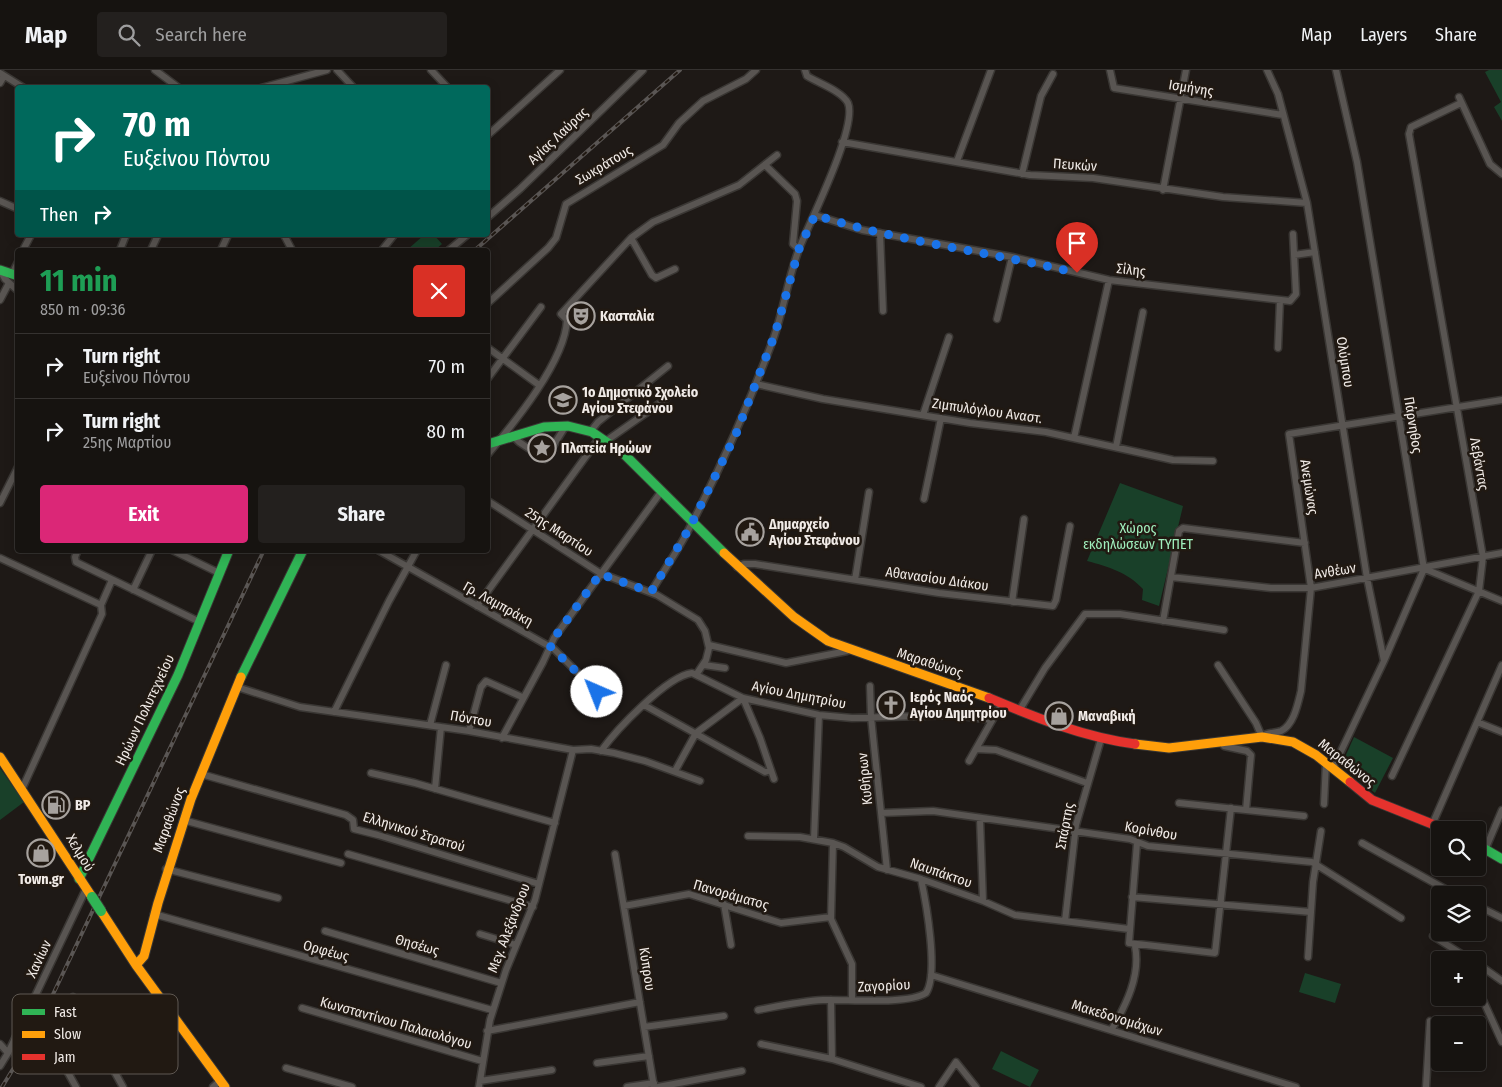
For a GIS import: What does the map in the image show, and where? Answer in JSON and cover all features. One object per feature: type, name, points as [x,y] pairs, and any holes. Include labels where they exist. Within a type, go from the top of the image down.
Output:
[{"type":"main road","points":[[0,270],[13,278]]},
{"type":"main road","name":"Μαραθώνος","points":[[490,443],[539,428],[565,426],[598,436],[661,492],[737,567],[806,628],[823,640],[1101,739],[1141,746],[1169,748],[1262,737],[1293,742],[1330,765],[1372,800],[1431,825]]},
{"type":"main road","name":"Ηρώων Πολυτεχνείου","points":[[79,879],[178,675],[228,553]]},
{"type":"main road","name":"Μαραθώνος","points":[[136,965],[144,956],[166,869],[201,774],[237,687],[302,553]]},
{"type":"main road","name":"Χελμού","points":[[0,757],[136,965]]},
{"type":"main road","points":[[1486,851],[1502,860]]},
{"type":"main road","points":[[136,965],[156,994]]},
{"type":"main road","points":[[178,1026],[219,1085]]},
{"type":"street","points":[[155,70],[175,85]]},
{"type":"street","points":[[272,85],[327,70]]},
{"type":"street","points":[[337,70],[351,85]]},
{"type":"street","points":[[431,70],[445,85]]},
{"type":"street","points":[[550,70],[550,79]]},
{"type":"street","points":[[490,130],[560,70]]},
{"type":"street","name":"Αγίας Λαύρας","points":[[490,215],[520,189],[643,70]]},
{"type":"street","name":"Σωκράτους","points":[[490,301],[548,248],[556,238],[566,204],[663,145],[679,123],[703,101],[746,78],[756,70]]},
{"type":"street","points":[[651,592],[692,522],[736,434],[775,334],[799,249],[815,215],[842,142],[848,115],[848,104],[840,95],[807,76],[805,70]]},
{"type":"street","points":[[957,161],[991,70]]},
{"type":"street","name":"Ισμήνης","points":[[1110,70],[1114,88],[1283,115]]},
{"type":"street","points":[[1163,190],[1186,70]]},
{"type":"street","name":"Ολύμπου","points":[[1267,70],[1278,94],[1307,203],[1367,578],[1384,661]]},
{"type":"street","name":"Πάρνηθος","points":[[1336,70],[1357,162],[1424,569]]},
{"type":"street","points":[[1022,174],[1041,96],[1052,74]]},
{"type":"street","points":[[0,83],[2,75],[19,85]]},
{"type":"street","name":"Λεβάντας","points":[[1392,776],[1479,591],[1483,556],[1410,140],[1411,127],[1460,100],[1490,164],[1502,174]]},
{"type":"street","name":"Πευκών","points":[[842,142],[1022,174],[1093,178],[1163,190],[1223,197],[1307,203]]},
{"type":"street","points":[[490,451],[551,367],[566,333],[567,320],[561,314],[631,238],[653,222],[739,186],[777,155]]},
{"type":"street","points":[[764,164],[795,194],[797,201],[793,244],[799,249]]},
{"type":"street","points":[[0,201],[15,208]]},
{"type":"street","name":"Σίλης","points":[[815,215],[862,230],[1012,257],[1108,280],[1280,300]]},
{"type":"street","points":[[880,233],[883,311]]},
{"type":"street","points":[[1278,348],[1280,300],[1290,301],[1295,297],[1293,234]]},
{"type":"street","points":[[384,248],[392,237]]},
{"type":"street","points":[[451,248],[465,237]]},
{"type":"street","points":[[631,238],[652,275],[656,278],[675,269]]},
{"type":"street","points":[[1294,255],[1315,252]]},
{"type":"street","points":[[997,319],[1012,257]]},
{"type":"street","points":[[0,300],[13,278]]},
{"type":"street","points":[[1074,438],[1108,280]]},
{"type":"street","points":[[490,375],[541,307]]},
{"type":"street","points":[[1116,447],[1143,312]]},
{"type":"street","points":[[923,414],[948,337]]},
{"type":"street","points":[[490,349],[539,385]]},
{"type":"street","points":[[598,436],[598,422],[668,366]]},
{"type":"street","name":"Ζιμπυλόγλου Αναστ.","points":[[756,384],[823,399],[1074,438],[1174,460],[1213,461]]},
{"type":"street","points":[[477,606],[598,436],[666,399]]},
{"type":"street","name":"Ανεμώνας","points":[[1262,737],[1266,733],[1279,732],[1285,728],[1297,706],[1307,644],[1311,588],[1289,434],[1399,418],[1502,400]]},
{"type":"street","points":[[924,499],[941,418]]},
{"type":"street","points":[[513,436],[518,442],[545,458],[565,426]]},
{"type":"street","points":[[0,503],[15,473]]},
{"type":"street","points":[[502,738],[554,638],[661,492]]},
{"type":"street","points":[[855,580],[869,492]]},
{"type":"street","name":"25ης Μαρτίου","points":[[490,502],[600,574],[666,599],[698,620],[705,631],[709,645]]},
{"type":"street","points":[[1012,602],[1024,519]]},
{"type":"street","name":"Αθανασίου Διάκου","points":[[737,567],[744,564],[755,564],[855,580],[1053,606],[1056,600],[1070,526]]},
{"type":"street","points":[[1163,621],[1179,530],[1183,528],[1305,543]]},
{"type":"street","points":[[77,553],[76,562],[200,622]]},
{"type":"street","points":[[132,590],[150,553]]},
{"type":"street","points":[[178,553],[219,573]]},
{"type":"street","name":"Γρ. Λαμπράκη","points":[[383,553],[550,646],[597,692]]},
{"type":"street","points":[[334,712],[415,553]]},
{"type":"street","name":"Ανθέων","points":[[1171,577],[1271,588],[1311,588],[1424,569],[1502,553]]},
{"type":"street","points":[[0,558],[101,605]]},
{"type":"street","points":[[1324,804],[1330,765],[1384,661],[1424,569],[1502,601]]},
{"type":"street","points":[[22,789],[102,614],[101,605],[112,580]]},
{"type":"street","points":[[1019,711],[1045,668],[1084,614],[1120,614],[1224,630]]},
{"type":"street","points":[[601,751],[624,722],[679,676],[696,674],[704,665],[709,645],[786,663],[848,650]]},
{"type":"street","points":[[1434,821],[1502,664]]},
{"type":"street","points":[[430,725],[446,665]]},
{"type":"street","points":[[704,665],[725,668]]},
{"type":"street","points":[[1218,665],[1256,723],[1262,737]]},
{"type":"street","name":"Αγίου Δημητρίου","points":[[696,674],[743,698],[820,715],[871,717],[955,715],[992,720]]},
{"type":"street","points":[[469,731],[481,687],[486,680],[522,697]]},
{"type":"street","name":"Κυθήρων","points":[[870,686],[871,717],[887,870]]},
{"type":"street","name":"Πόντου","points":[[237,687],[300,707],[469,731],[573,750],[601,751],[624,755],[700,781]]},
{"type":"street","points":[[675,771],[696,733],[743,698],[774,779]]},
{"type":"street","points":[[969,761],[1002,703]]},
{"type":"street","points":[[644,705],[766,772],[771,770]]},
{"type":"street","points":[[814,839],[820,715]]},
{"type":"street","points":[[1477,722],[1502,732]]},
{"type":"street","points":[[435,789],[441,727]]},
{"type":"street","name":"Σπάρτης","points":[[1065,920],[1074,832],[1101,739]]},
{"type":"street","points":[[1223,742],[1224,746],[1247,751],[1251,755],[1246,810]]},
{"type":"street","points":[[976,748],[996,750],[1088,783]]},
{"type":"street","name":"Μεγ. Αλεξάνδρου","points":[[479,1084],[492,1010],[516,945],[533,907],[573,750]]},
{"type":"street","points":[[371,773],[555,823]]},
{"type":"street","name":"Ελληνικού Στρατού","points":[[201,774],[346,815],[353,820],[354,828],[360,831],[378,834],[539,884]]},
{"type":"street","points":[[1179,803],[1304,816]]},
{"type":"street","points":[[1132,944],[1215,953],[1231,808]]},
{"type":"street","name":"Κορίνθου","points":[[882,813],[926,810],[980,820],[1130,840],[1148,846],[1316,864],[1401,918]]},
{"type":"street","points":[[1486,839],[1502,810]]},
{"type":"street","points":[[183,820],[340,863]]},
{"type":"street","points":[[980,820],[983,901]]},
{"type":"street","points":[[1308,958],[1311,912],[1321,831]]},
{"type":"street","name":"Ναυπάκτου","points":[[748,836],[814,839],[833,843],[887,870],[921,879],[983,901],[1015,915],[1129,929]]},
{"type":"street","points":[[833,843],[831,917],[852,964],[852,1000]]},
{"type":"street","points":[[1112,1029],[1128,999],[1135,960],[1129,929],[1137,843]]},
{"type":"street","points":[[1362,843],[1440,886]]},
{"type":"street","points":[[348,854],[496,899],[533,907]]},
{"type":"street","name":"Κύπρου","points":[[615,854],[648,1056],[656,1086]]},
{"type":"street","points":[[166,869],[278,898]]},
{"type":"street","name":"Ζαγορίου","points":[[758,1010],[831,1000],[921,996],[928,990],[931,975],[930,943],[921,879]]},
{"type":"street","name":"Χανίων","points":[[38,994],[89,893]]},
{"type":"street","name":"Πανοράματος","points":[[624,906],[688,894],[781,923],[831,917]]},
{"type":"street","points":[[1132,897],[1311,912]]},
{"type":"street","points":[[724,904],[731,945]]},
{"type":"street","points":[[1486,910],[1502,918]]},
{"type":"street","name":"Ορφέως","points":[[154,914],[492,1010]]},
{"type":"street","name":"Θησέως","points":[[325,931],[502,983]]},
{"type":"street","points":[[480,934],[516,945]]},
{"type":"street","points":[[1442,941],[1457,951]]},
{"type":"street","points":[[1486,970],[1502,981]]},
{"type":"street","name":"Μακεδονομάχων","points":[[931,975],[1296,1087]]},
{"type":"street","points":[[831,1000],[832,1059]]},
{"type":"street","points":[[487,1031],[640,1002]]},
{"type":"street","points":[[1486,1006],[1502,1042]]},
{"type":"street","name":"Κωνσταντίνου Παλαιολόγου","points":[[302,1008],[482,1061]]},
{"type":"street","points":[[644,1027],[724,1016]]},
{"type":"street","points":[[1426,1087],[1430,1021]]},
{"type":"street","points":[[0,1044],[8,1054]]},
{"type":"street","points":[[760,1044],[832,1059],[921,1087]]},
{"type":"street","name":"Χανίων","points":[[0,1066],[12,1046]]},
{"type":"street","points":[[597,1063],[648,1056]]},
{"type":"street","points":[[938,1087],[951,1066],[957,1062],[976,1087]]},
{"type":"street","points":[[286,1068],[352,1087]]},
{"type":"street","points":[[479,1084],[552,1070]]},
{"type":"street","points":[[627,1087],[656,1086],[742,1071]]},
{"type":"street","points":[[69,1074],[76,1087]]},
{"type":"street","points":[[116,1074],[123,1087]]},
{"type":"green space","points":[[1489,70],[1502,70],[1502,121],[1494,107],[1501,102],[1485,72]]},
{"type":"green space","points":[[422,237],[436,237],[442,244],[437,248],[409,248]]},
{"type":"green space","name":"Χώρος εκδηλώσεων ΤΥΠΕΤ","points":[[1120,483],[1183,506],[1159,606],[1142,600],[1143,589],[1131,578],[1110,568],[1087,561]]},
{"type":"green space","points":[[1354,737],[1393,758],[1375,793],[1341,766]]},
{"type":"green space","points":[[0,768],[24,802],[0,820]]},
{"type":"green space","points":[[1305,973],[1341,984],[1335,1003],[1299,992]]},
{"type":"green space","points":[[1001,1051],[1039,1070],[1030,1087],[992,1069]]},
{"type":"railway","points":[[490,237],[680,70]]},
{"type":"railway","points":[[477,248],[490,237]]},
{"type":"railway","points":[[53,994],[263,553]]},
{"type":"railway","points":[[2,1087],[12,1071]]},
{"type":"traffic: fast","points":[[0,270],[15,275]]},
{"type":"traffic: fast","points":[[490,443],[544,427],[568,426],[592,432],[624,454],[724,553]]},
{"type":"traffic: fast","points":[[79,879],[178,675],[228,553]]},
{"type":"traffic: fast","points":[[241,677],[302,553]]},
{"type":"traffic: fast","points":[[1486,850],[1502,859]]},
{"type":"traffic: fast","points":[[92,897],[101,911]]},
{"type":"traffic: slow","points":[[724,553],[794,617],[828,641],[989,698]]},
{"type":"traffic: slow","points":[[136,965],[144,956],[158,903],[191,799],[241,677]]},
{"type":"traffic: slow","points":[[1135,744],[1169,748],[1262,737],[1293,742],[1316,755],[1350,782]]},
{"type":"traffic: slow","points":[[0,757],[92,897]]},
{"type":"traffic: slow","points":[[101,911],[157,994]]},
{"type":"traffic: slow","points":[[178,1023],[225,1087]]},
{"type":"traffic: jam","points":[[989,698],[1079,732],[1135,744]]},
{"type":"traffic: jam","points":[[1350,782],[1372,800],[1431,824]]},
{"type":"place","name":"Κασταλία","points":[[581,316]]},
{"type":"place","name":"1ο Δημοτικό Σχολείο Αγίου Στεφάνου","points":[[563,400]]},
{"type":"place","name":"Πλατεία Ηρώων","points":[[542,448]]},
{"type":"place","name":"Δημαρχείο Αγίου Στεφάνου","points":[[750,532]]},
{"type":"place","name":"Ιερός Ναός Αγίου Δημητρίου","points":[[891,705]]},
{"type":"place","name":"Μαναβική","points":[[1059,716]]},
{"type":"place","name":"BP","points":[[56,805]]},
{"type":"place","name":"Town.gr","points":[[41,853]]},
{"type":"route","points":[[597,692],[558,651],[550,646],[552,641],[600,574],[651,592],[690,527],[736,434],[775,334],[799,249],[815,215],[862,230],[1012,257],[1077,273]]}]
